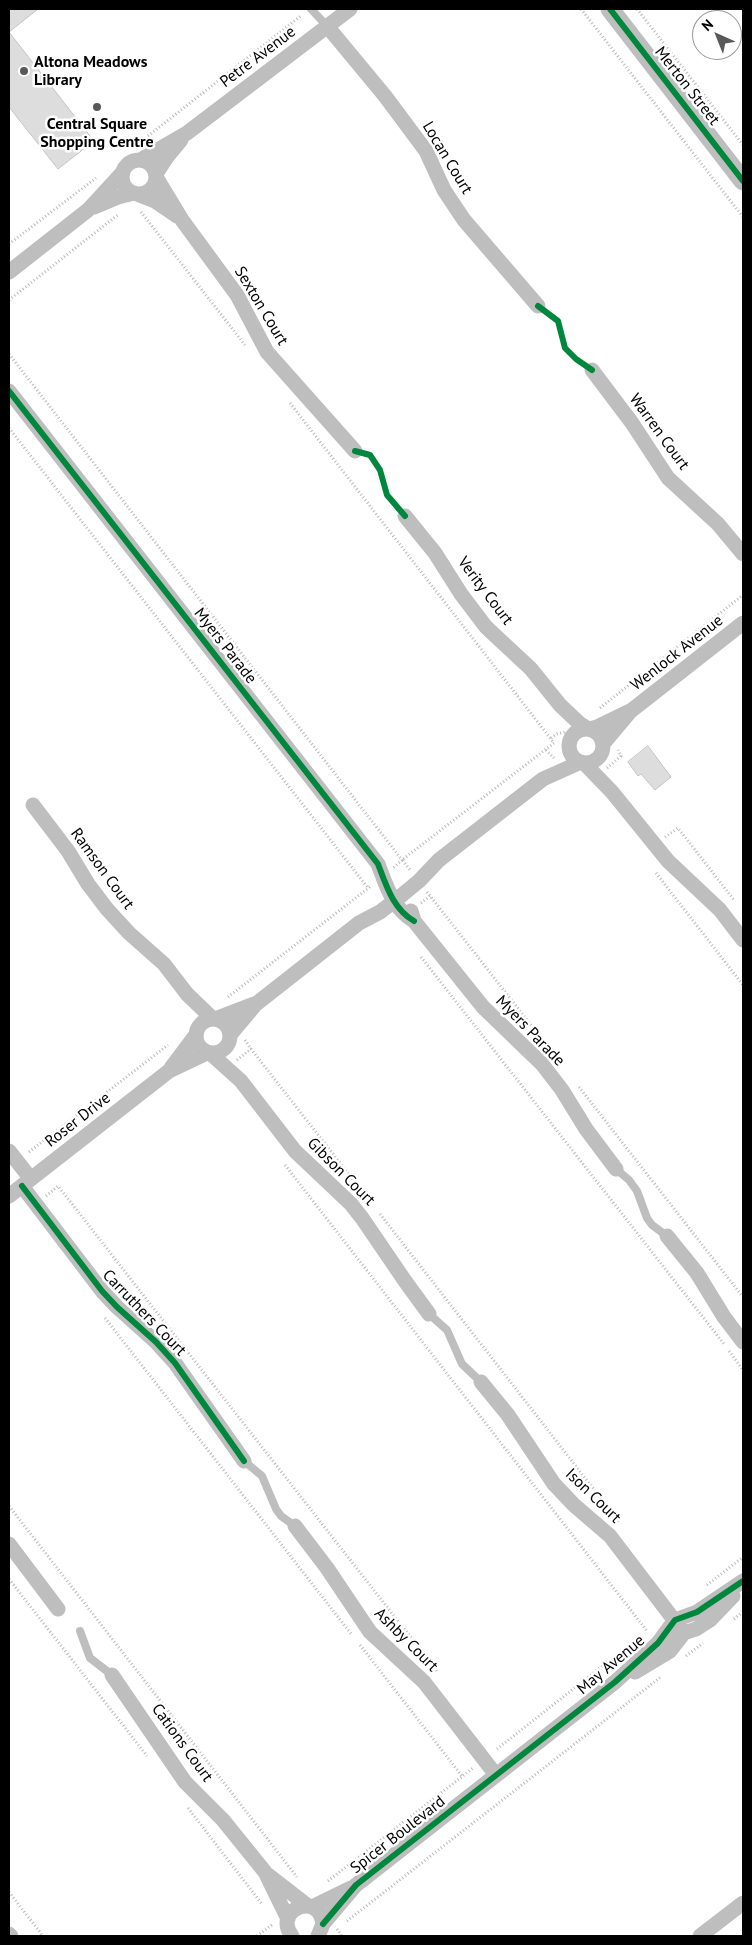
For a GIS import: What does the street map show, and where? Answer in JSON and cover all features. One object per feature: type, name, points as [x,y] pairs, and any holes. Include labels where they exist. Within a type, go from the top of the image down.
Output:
[{"type":"street","name":"Petre Avenue","points":[[142,160],[187,133],[350,9]]},
{"type":"street","name":"Merton Street","points":[[610,9],[743,181]]},
{"type":"street","name":"Locan Court","points":[[328,26],[385,96],[426,151],[444,190],[464,220],[538,306]]},
{"type":"street","name":"Petre Avenue","points":[[156,176],[187,133]]},
{"type":"street","points":[[9,272],[88,210],[122,173],[129,162],[142,160],[150,163],[156,176],[152,188],[148,192],[118,197],[88,210]]},
{"type":"street","points":[[122,173],[123,183],[129,191],[135,194]]},
{"type":"street","name":"Sexton Court","points":[[156,176],[182,220],[227,279],[267,352],[355,451]]},
{"type":"street","name":"Sexton Court","points":[[135,194],[155,201],[182,220]]},
{"type":"street","name":"Warren Court","points":[[592,370],[632,423],[668,478],[718,524],[743,554]]},
{"type":"street","name":"Myers Parade","points":[[9,391],[378,864],[389,872],[396,893],[412,916],[483,1007],[542,1064],[616,1169]]},
{"type":"street","name":"Verity Court","points":[[406,516],[435,553],[461,594],[486,627],[531,669],[560,705],[579,723],[588,728]]},
{"type":"street","name":"Wenlock Avenue","points":[[588,728],[597,727],[632,710],[743,623]]},
{"type":"street","name":"Verity Court","points":[[560,705],[570,730],[569,743]]},
{"type":"street","name":"Wenlock Avenue","points":[[602,749],[632,710]]},
{"type":"street","points":[[543,780],[576,732],[588,728],[600,735],[607,778],[612,792]]},
{"type":"street","points":[[569,743],[571,754],[583,762],[612,792],[655,845],[679,872],[720,910],[743,940]]},
{"type":"street","points":[[256,1004],[203,1022],[196,1034],[197,1045],[209,1053],[221,1052],[256,1004],[359,923],[380,912],[396,893],[420,881],[439,860],[543,780],[583,762],[594,761],[602,749]]},
{"type":"street","name":"Ramson Court","points":[[33,805],[68,852],[107,910],[129,933],[164,964],[187,994],[214,1019]]},
{"type":"street","name":"Ramson Court","points":[[187,994],[196,1022],[196,1034]]},
{"type":"street","points":[[214,1019],[227,1026],[229,1040]]},
{"type":"street","name":"Roser Drive","points":[[169,1071],[196,1034]]},
{"type":"street","name":"Gibson Court","points":[[229,1040],[232,1063],[241,1082]]},
{"type":"street","name":"Roser Drive","points":[[9,1196],[169,1071],[209,1053]]},
{"type":"street","name":"Gibson Court","points":[[209,1053],[241,1082],[295,1151],[337,1190],[362,1218],[404,1281],[429,1314]]},
{"type":"street","name":"Carruthers Court","points":[[13,1156],[27,1182],[102,1291],[117,1308],[156,1342],[174,1363],[244,1461]]},
{"type":"street","points":[[667,1236],[696,1273],[724,1317],[743,1342]]},
{"type":"street","name":"Ison Court","points":[[481,1382],[508,1415],[554,1484],[574,1505],[610,1536],[684,1633]]},
{"type":"street","name":"Ashby Court","points":[[295,1526],[327,1568],[370,1632],[424,1682],[496,1775]]},
{"type":"street","points":[[9,1544],[58,1609]]},
{"type":"street","name":"May Avenue","points":[[496,1775],[615,1682],[658,1643],[675,1620],[698,1612],[743,1583]]},
{"type":"street","name":"May Avenue","points":[[615,1682],[670,1651],[684,1633],[702,1626],[710,1620],[743,1583]]},
{"type":"street","name":"Cations Court","points":[[112,1675],[185,1782],[223,1820],[265,1872],[320,1914],[322,1932]]},
{"type":"street","name":"Spicer Boulevard","points":[[284,1927],[293,1910],[298,1907],[310,1906],[356,1885],[496,1775]]},
{"type":"street","name":"Cations Court","points":[[265,1872],[284,1927]]},
{"type":"street","name":"Spicer Boulevard","points":[[322,1932],[356,1885]]},
{"type":"street","points":[[700,1936],[743,1903]]},
{"type":"lane","points":[[311,9],[328,26]]},
{"type":"lane","points":[[616,1169],[629,1180],[637,1191],[645,1214],[652,1225],[667,1236]]},
{"type":"lane","points":[[429,1314],[448,1330],[462,1364],[481,1382]]},
{"type":"lane","points":[[244,1461],[262,1476],[276,1509],[281,1516],[295,1526]]},
{"type":"lane","name":"Cations Court","points":[[80,1631],[90,1658],[112,1675]]},
{"type":"path","points":[[581,9],[743,217]]},
{"type":"path","points":[[637,9],[743,145]]},
{"type":"path","points":[[9,244],[100,174]]},
{"type":"path","points":[[139,210],[250,352]]},
{"type":"path","points":[[287,399],[554,743],[402,860]]},
{"type":"path","points":[[9,428],[368,888]]},
{"type":"path","points":[[599,709],[743,595]]},
{"type":"path","points":[[655,845],[678,828],[737,905]]},
{"type":"path","points":[[653,868],[743,984]]},
{"type":"path","points":[[412,916],[430,896],[553,1053]]},
{"type":"path","points":[[419,955],[743,1370]]},
{"type":"path","points":[[13,1156],[175,1040]]},
{"type":"path","points":[[578,1084],[743,1297]]},
{"type":"path","points":[[9,1506],[302,1884]]},
{"type":"path","points":[[705,1586],[743,1556]]},
{"type":"path","points":[[9,1579],[148,1757]]},
{"type":"path","points":[[728,1624],[743,1612]]},
{"type":"path","points":[[681,1661],[704,1642]]},
{"type":"path","points":[[345,1923],[665,1673]]},
{"type":"path","points":[[184,1803],[268,1911]]},
{"type":"path","points":[[9,1892],[43,1936]]},
{"type":"path","points":[[256,1936],[284,1927]]},
{"type":"building","points":[[9,9],[38,9],[9,32]]},
{"type":"building","name":"Altona Meadows Library","points":[[9,32],[94,141],[58,169],[9,107]]},
{"type":"building","points":[[648,746],[671,777],[655,790],[641,774],[638,776],[628,762]]},
{"type":"cycle path","points":[[610,9],[743,181]]},
{"type":"cycle path","points":[[538,306],[558,321],[565,348],[576,359],[592,370]]},
{"type":"cycle path","points":[[9,391],[378,864],[395,903],[414,921]]},
{"type":"cycle path","points":[[355,451],[370,455],[380,470],[387,495],[405,516]]},
{"type":"cycle path","points":[[22,1186],[102,1291],[156,1342],[175,1363],[244,1461]]},
{"type":"cycle path","points":[[323,1924],[356,1885],[615,1682],[658,1643],[675,1620],[697,1612],[743,1581]]},
{"type":"place","name":"Altona Meadows Library","points":[[24,71]]},
{"type":"place","name":"Central Square Shopping Centre","points":[[97,107]]}]
